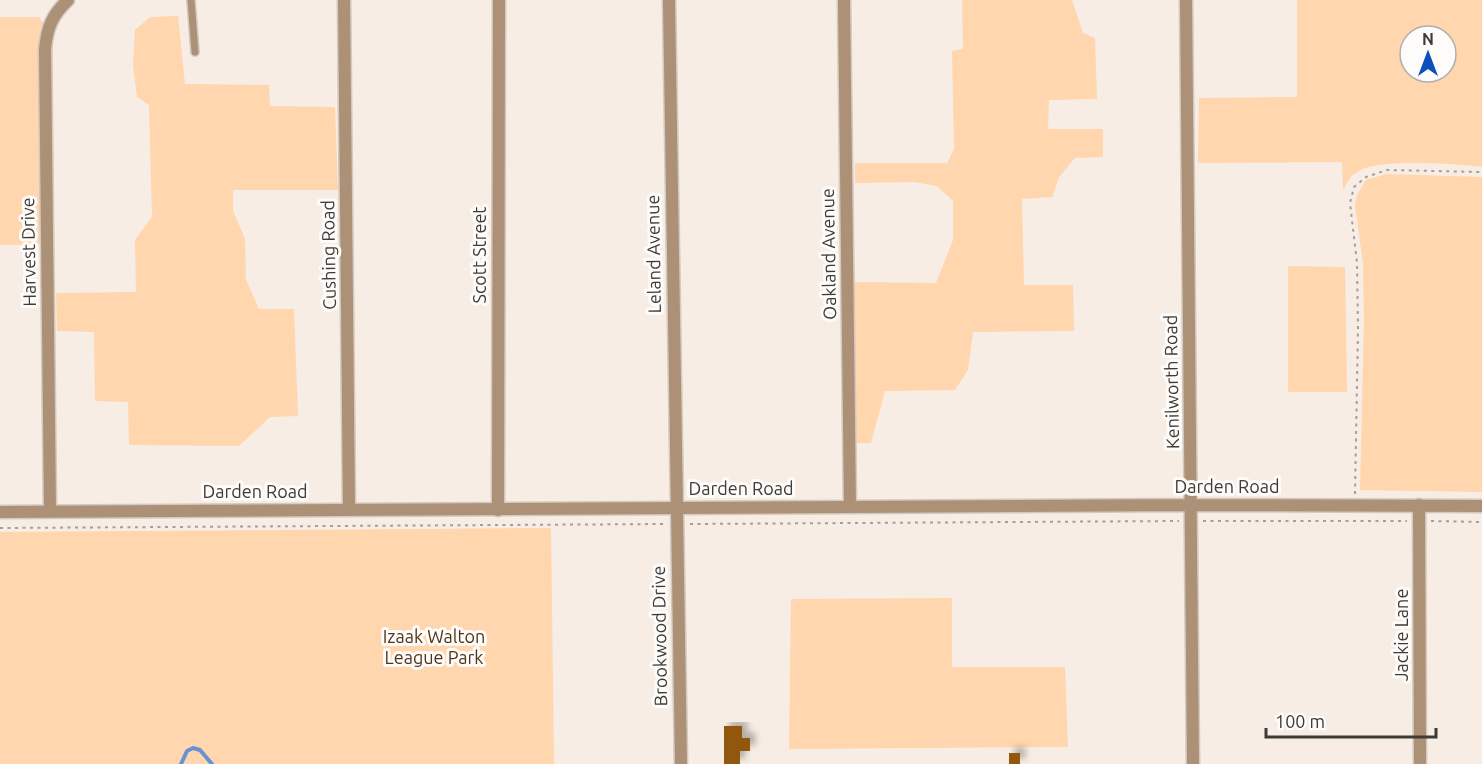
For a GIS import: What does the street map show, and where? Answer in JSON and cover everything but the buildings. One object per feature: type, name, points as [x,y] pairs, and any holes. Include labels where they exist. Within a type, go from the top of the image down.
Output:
[{"type":"street","name":"Harvest Drive","points":[[50,511],[45,49],[47,29],[54,15],[68,0]]},
{"type":"street","name":"Cushing Road","points":[[344,0],[349,510]]},
{"type":"street","name":"Scott Street","points":[[498,510],[499,0]]},
{"type":"street","name":"Leland Avenue","points":[[669,0],[676,508]]},
{"type":"street","name":"Oakland Avenue","points":[[844,0],[850,507]]},
{"type":"street","name":"Kenilworth Road","points":[[1186,0],[1193,764]]},
{"type":"street","name":"Darden Road","points":[[0,512],[1191,505],[1482,506]]},
{"type":"street","name":"Jackie Lane","points":[[1419,505],[1420,764]]},
{"type":"street","name":"Brookwood Drive","points":[[676,508],[681,764]]},
{"type":"lane","points":[[191,0],[195,52]]},
{"type":"path","points":[[1355,494],[1358,307],[1357,263],[1350,203],[1354,188],[1366,177],[1387,170],[1482,172]]},
{"type":"green space","points":[[962,0],[1072,0],[1083,33],[1095,38],[1097,99],[1049,100],[1048,129],[1103,129],[1103,157],[1075,158],[1059,177],[1052,197],[1022,199],[1024,285],[1073,285],[1074,331],[973,332],[968,370],[955,390],[885,391],[871,443],[855,443],[854,282],[936,283],[953,240],[953,201],[937,186],[914,182],[855,183],[855,163],[947,163],[954,149],[952,51],[963,49]]},
{"type":"green space","points":[[1297,0],[1482,0],[1482,167],[1417,163],[1381,165],[1357,172],[1343,190],[1342,162],[1198,163],[1199,98],[1297,97]]},
{"type":"green space","points":[[178,16],[185,84],[269,85],[270,106],[335,107],[338,190],[233,190],[233,211],[245,239],[246,280],[259,309],[294,309],[298,416],[270,417],[239,446],[129,445],[128,402],[95,401],[94,332],[57,331],[56,293],[136,292],[135,240],[152,217],[149,105],[137,97],[133,64],[135,30],[150,17]]},
{"type":"green space","points":[[0,17],[39,17],[53,38],[54,244],[0,245]]},
{"type":"green space","points":[[1386,174],[1482,177],[1482,492],[1360,490],[1364,319],[1363,264],[1355,205],[1357,195],[1366,180]]},
{"type":"green space","points":[[1288,266],[1345,267],[1347,392],[1288,392]]},
{"type":"green space","name":"Izaak Walton League Park","points":[[551,528],[554,764],[0,764],[0,532]]},
{"type":"green space","points":[[952,598],[952,667],[1065,667],[1068,747],[789,749],[791,599]]},
{"type":"waterway","points":[[181,764],[187,751],[193,748],[200,750],[212,764]]}]
